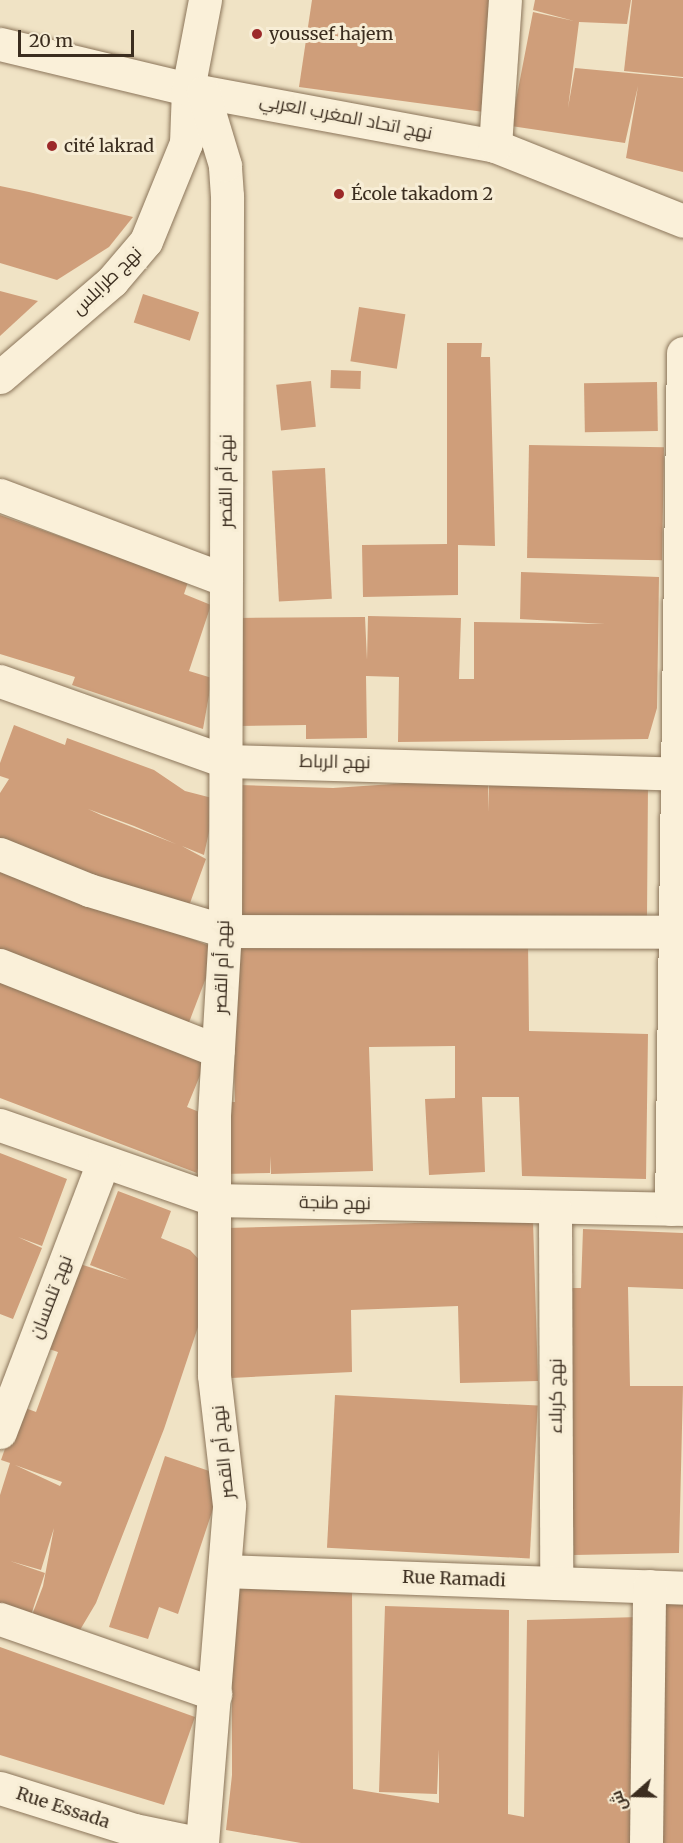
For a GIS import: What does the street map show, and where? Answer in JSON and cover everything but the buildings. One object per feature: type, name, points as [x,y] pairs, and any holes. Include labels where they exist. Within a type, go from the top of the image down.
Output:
[{"type":"street","name":"نهج طرابلس","points":[[0,377],[112,281],[147,241],[186,143],[195,91],[205,0]]},
{"type":"street","points":[[495,146],[505,0]]},
{"type":"street","name":"نهج اتحاد المغرب العربي","points":[[0,44],[195,91],[495,146],[683,221]]},
{"type":"street","name":"نهج أم القصر","points":[[195,91],[225,165],[227,196],[225,931],[218,1051],[214,1375],[228,1472],[226,1571],[202,1843]]},
{"type":"street","points":[[677,1209],[675,932],[680,774],[683,353]]},
{"type":"street","points":[[0,495],[226,580]]},
{"type":"street","name":"نهج الرباط","points":[[0,682],[225,761],[680,774]]},
{"type":"street","points":[[0,854],[100,894],[225,931],[675,932]]},
{"type":"street","points":[[0,965],[218,1051]]},
{"type":"street","name":"نهج طنجة","points":[[0,1125],[215,1200],[555,1209],[677,1209]]},
{"type":"street","name":"نهج تلمسان","points":[[0,1432],[103,1162]]},
{"type":"street","name":"نهج كربلاء","points":[[555,1209],[556,1583]]},
{"type":"street","name":"Rue Ramadi","points":[[226,1571],[683,1587]]},
{"type":"street","points":[[646,1843],[649,1586]]},
{"type":"street","points":[[0,1618],[215,1694]]},
{"type":"street","name":"Rue Essada","points":[[0,1788],[131,1837],[197,1843]]},
{"type":"place","name":"youssef hajem","points":[[257,34]]},
{"type":"place","name":"cité lakrad","points":[[52,146]]},
{"type":"place","name":"École takadom 2","points":[[339,194]]}]
